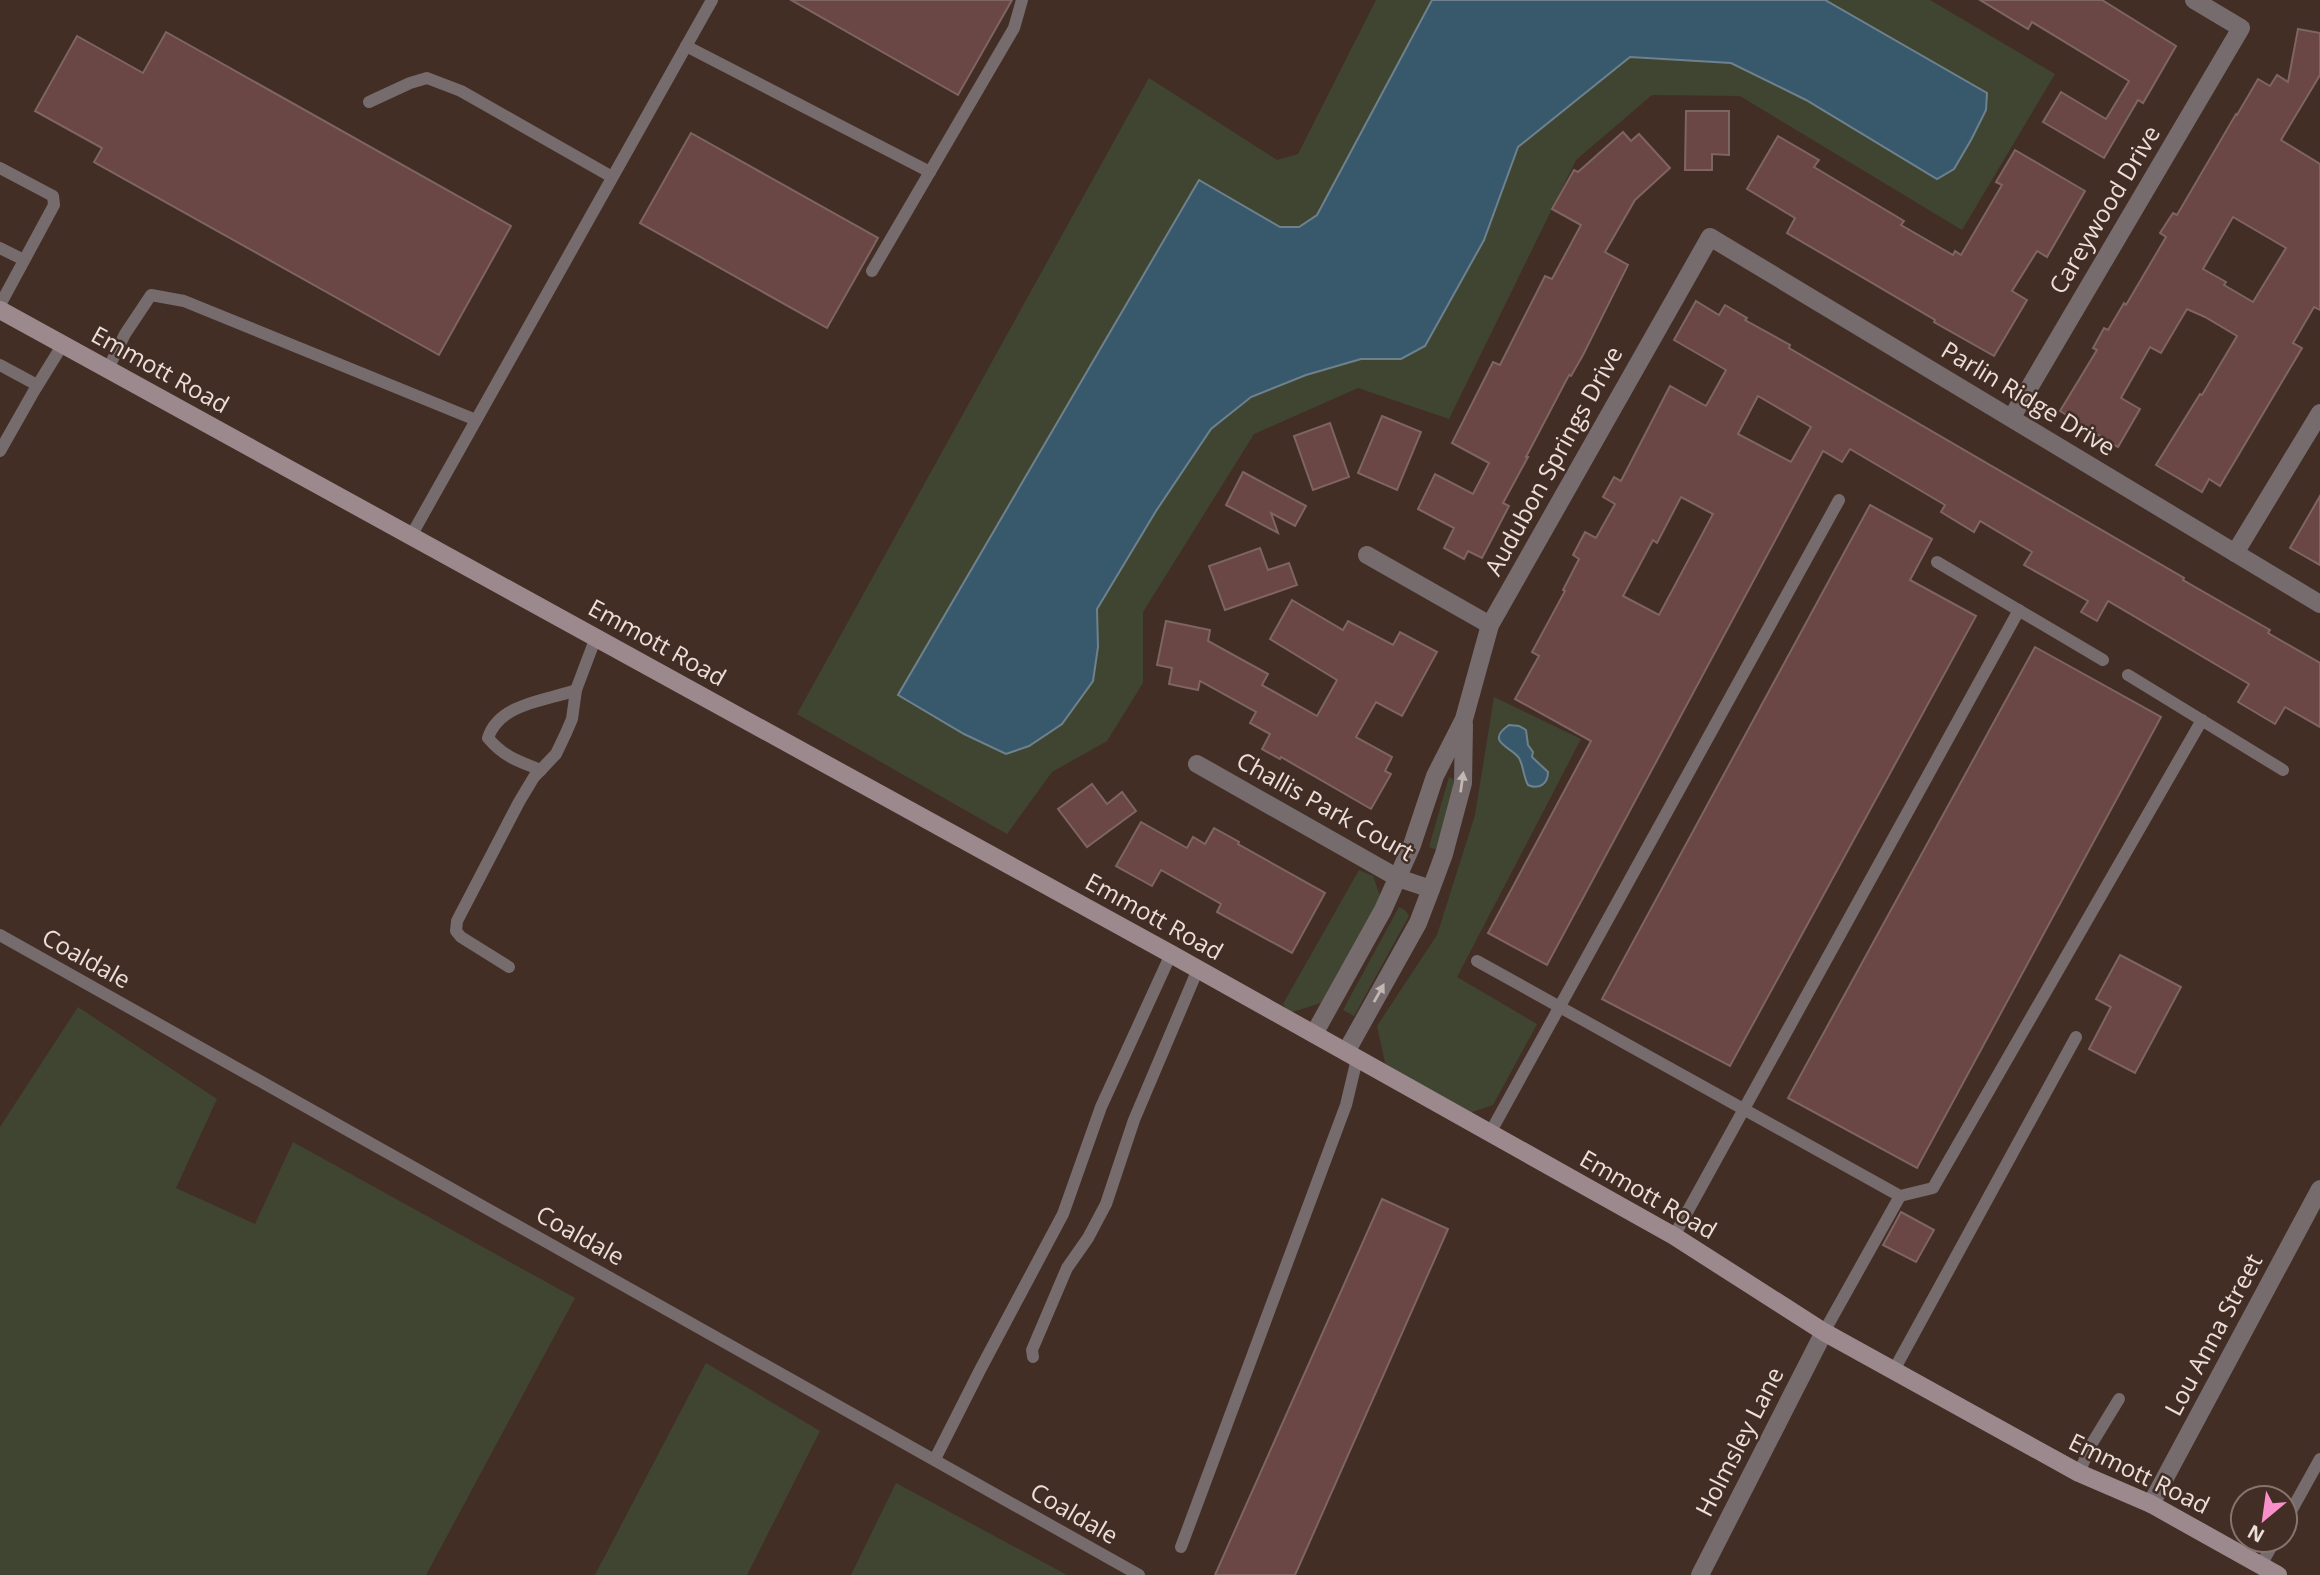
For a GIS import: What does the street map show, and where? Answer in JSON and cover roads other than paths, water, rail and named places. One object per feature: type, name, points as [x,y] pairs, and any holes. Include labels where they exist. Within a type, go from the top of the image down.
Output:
[{"type":"street","name":"Careywood Drive","points":[[2012,417],[2241,28],[2194,0]]},
{"type":"street","name":"Parlin Ridge Drive","points":[[1710,236],[2320,604]]},
{"type":"street","name":"Audubon Springs Drive","points":[[1314,1034],[1398,878],[1435,776],[1464,719],[1490,625],[1710,236]]},
{"type":"street","name":"Emmott Road","points":[[0,307],[1352,1055],[1674,1236],[1824,1332],[2079,1473],[2151,1504],[2278,1575]]},
{"type":"street","points":[[2235,553],[2320,413]]},
{"type":"street","points":[[1367,555],[1490,625]]},
{"type":"street","name":"Audubon Springs Drive","points":[[1352,1055],[1418,923],[1444,854],[1463,783],[1464,719]]},
{"type":"street","name":"Challis Park Court","points":[[1197,764],[1398,878],[1431,890]]},
{"type":"street","name":"Lou Anna Street","points":[[2151,1504],[2320,1189]]},
{"type":"street","name":"Holmsley Lane","points":[[1700,1575],[1824,1332]]},
{"type":"lane","points":[[411,536],[712,0]]},
{"type":"lane","points":[[872,271],[1014,28],[1022,0]]},
{"type":"lane","points":[[686,46],[930,172]]},
{"type":"lane","points":[[369,102],[427,78],[461,91],[612,177]]},
{"type":"lane","points":[[0,168],[53,196],[54,205],[0,307]]},
{"type":"lane","points":[[0,248],[24,260]]},
{"type":"lane","points":[[108,369],[125,334],[151,295],[184,301],[476,420]]},
{"type":"lane","points":[[0,451],[63,344]]},
{"type":"lane","points":[[0,365],[37,385]]},
{"type":"lane","points":[[1490,1133],[1839,500]]},
{"type":"lane","points":[[1937,562],[2103,660]]},
{"type":"lane","points":[[1674,1236],[2019,610]]},
{"type":"lane","points":[[509,967],[461,937],[456,931],[457,921],[519,802],[541,770],[556,754],[572,719],[576,690],[596,637]]},
{"type":"lane","points":[[2128,675],[2283,770]]},
{"type":"lane","points":[[541,770],[499,751],[488,738],[492,725],[512,711],[532,702],[576,690]]},
{"type":"lane","points":[[1477,961],[1900,1196],[1933,1188],[2202,720]]},
{"type":"lane","name":"Coaldale","points":[[0,935],[1139,1575]]},
{"type":"lane","points":[[935,1459],[1063,1214],[1101,1107],[1171,954]]},
{"type":"lane","points":[[1033,1357],[1032,1350],[1067,1268],[1088,1238],[1106,1204],[1134,1120],[1198,970]]},
{"type":"lane","points":[[1894,1370],[2076,1037]]},
{"type":"lane","points":[[1181,1547],[1346,1105],[1352,1055]]},
{"type":"lane","points":[[1824,1332],[1900,1196]]},
{"type":"lane","points":[[2079,1473],[2091,1445],[2119,1399]]},
{"type":"lane","points":[[2299,1497],[2320,1459]]},
{"type":"lane","points":[[2261,1565],[2267,1554]]},
{"type":"water","points":[[1432,0],[1825,0],[1987,93],[1986,110],[1954,169],[1937,179],[1806,100],[1731,63],[1630,57],[1518,147],[1484,240],[1425,346],[1401,359],[1361,359],[1306,375],[1251,397],[1211,429],[1156,511],[1097,609],[1098,647],[1093,681],[1062,724],[1029,746],[1006,754],[964,734],[898,695],[1199,180],[1280,227],[1299,227],[1317,215]]},
{"type":"water","points":[[1509,725],[1526,730],[1532,757],[1548,772],[1542,785],[1528,785],[1519,758],[1499,740],[1502,731]]}]
